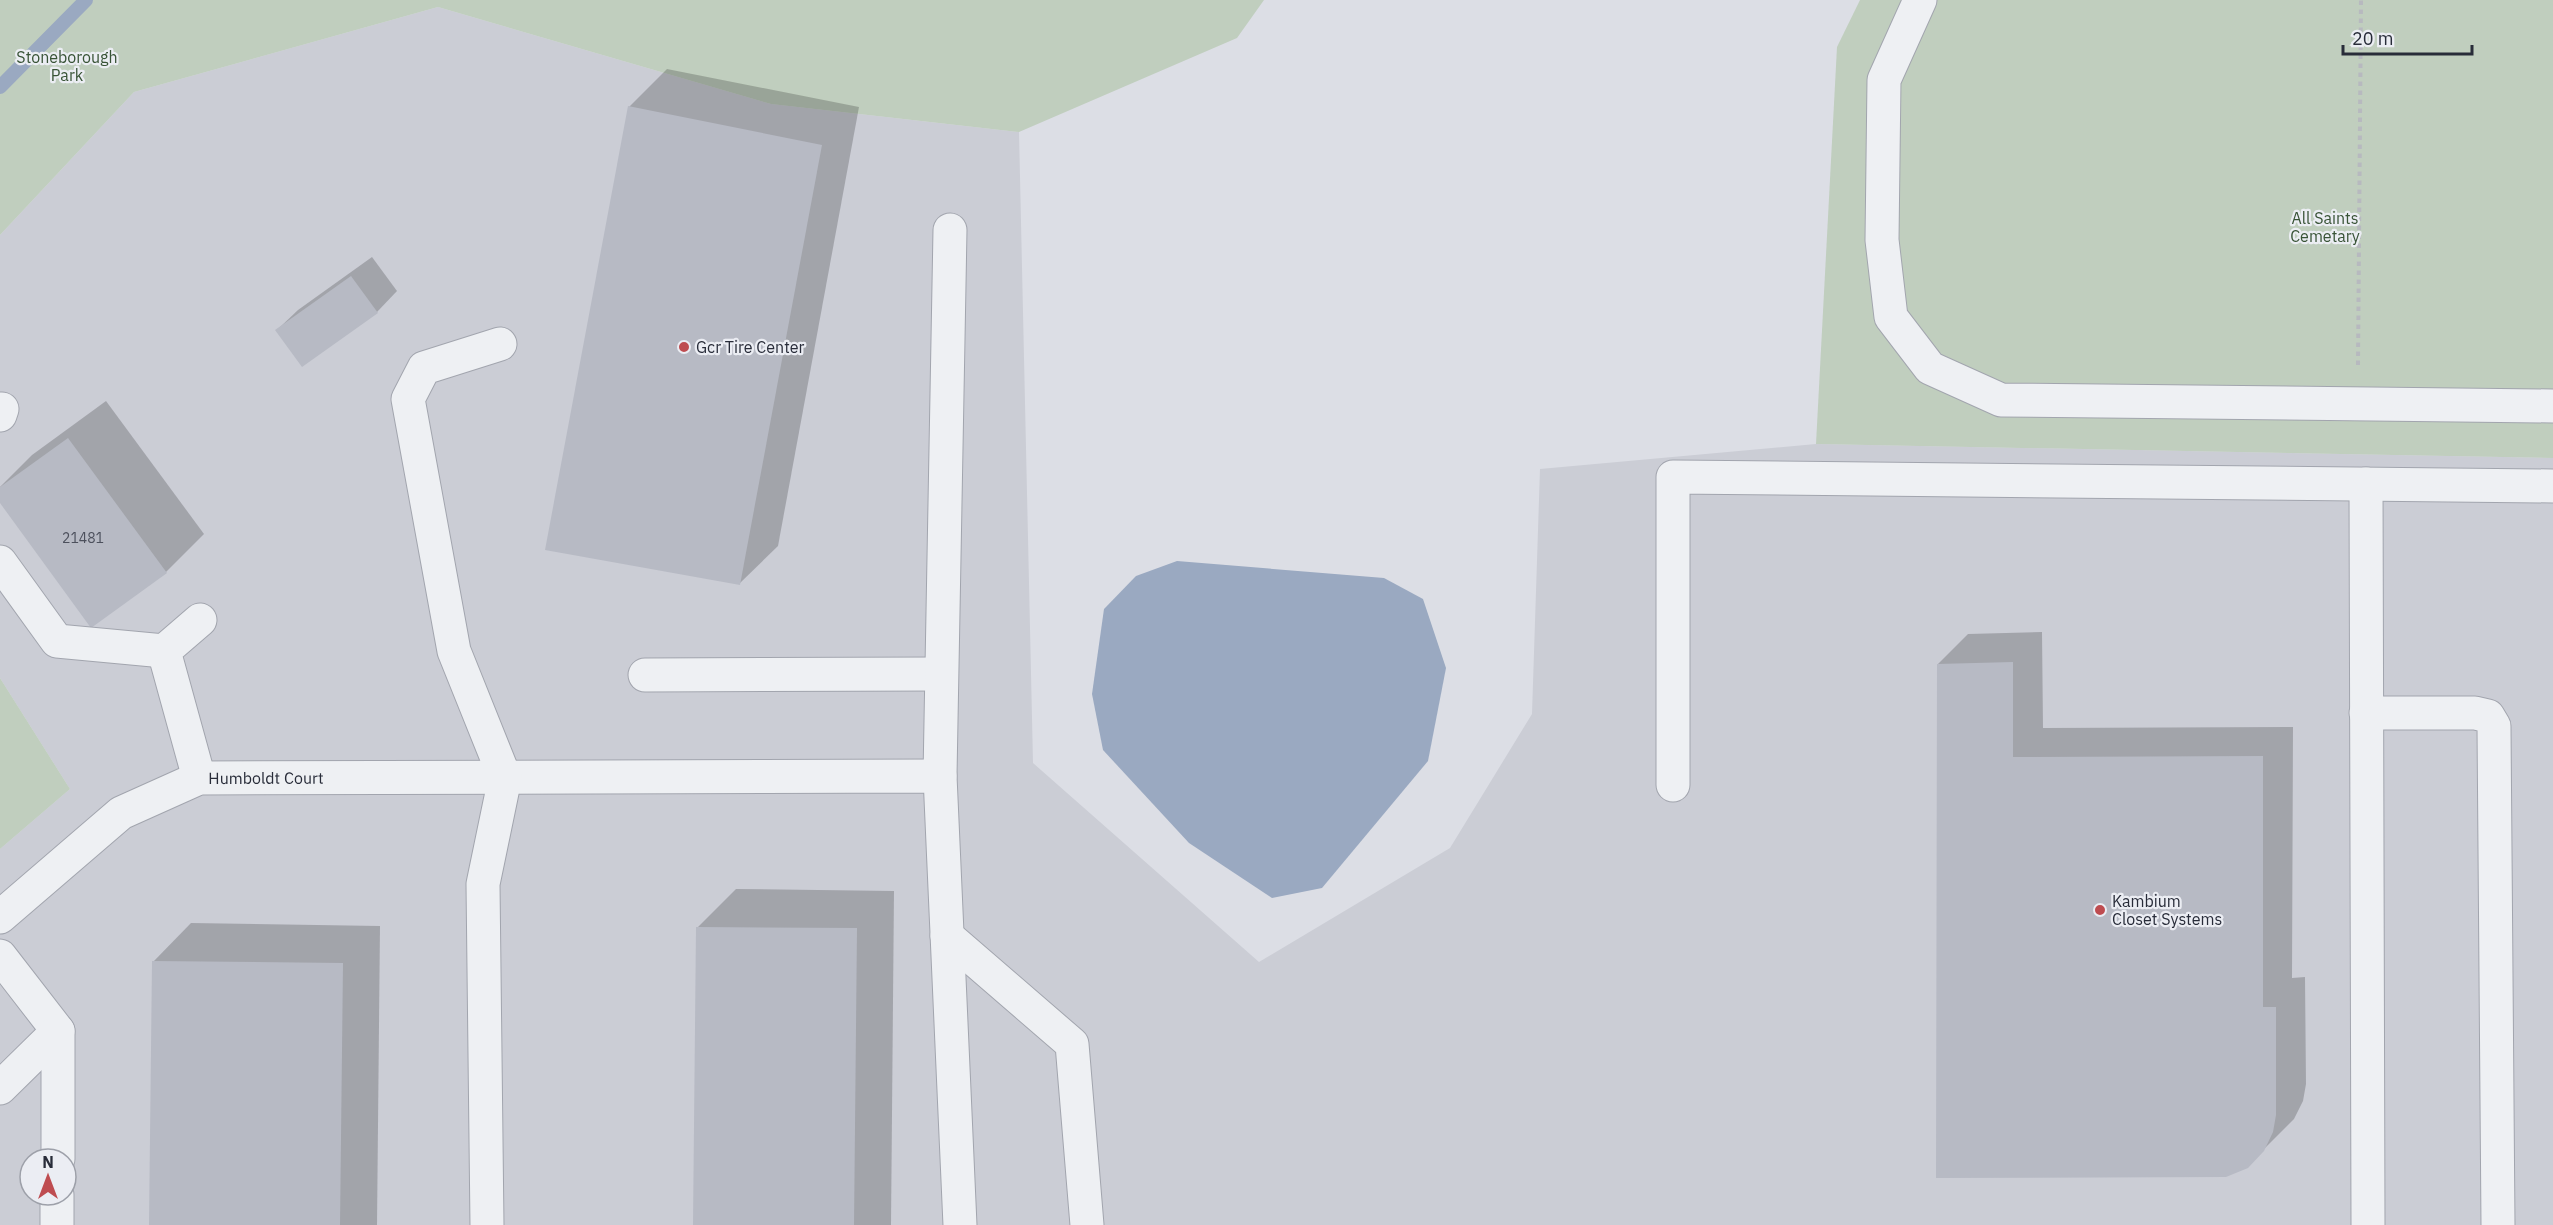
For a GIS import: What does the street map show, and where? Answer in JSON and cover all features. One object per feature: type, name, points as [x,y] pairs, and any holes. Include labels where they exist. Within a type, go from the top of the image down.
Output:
[{"type":"street","points":[[1920,0],[1884,80],[1882,240],[1892,317],[1930,368],[2001,400],[2553,406]]},
{"type":"street","points":[[950,230],[940,776],[960,1225]]},
{"type":"street","points":[[487,1225],[483,884],[505,778],[454,651],[408,399],[424,368],[500,344]]},
{"type":"street","points":[[1673,785],[1673,477],[2553,486]]},
{"type":"street","points":[[2366,484],[2368,1225]]},
{"type":"street","points":[[0,562],[57,641],[165,651],[200,620]]},
{"type":"street","points":[[165,651],[199,778]]},
{"type":"street","points":[[645,675],[942,674]]},
{"type":"street","points":[[2366,713],[2475,713],[2488,716],[2494,726],[2498,1225]]},
{"type":"street","name":"Humboldt Court","points":[[0,917],[121,813],[199,778],[940,776]]},
{"type":"street","points":[[947,936],[1072,1044],[1087,1225]]},
{"type":"street","points":[[0,956],[58,1031],[58,1147]]},
{"type":"street","points":[[0,1088],[58,1031]]},
{"type":"street","points":[[57,1207],[57,1225]]},
{"type":"path","points":[[2358,404],[2361,0]]},
{"type":"shaded area","points":[[438,7],[771,104],[1019,132],[1033,763],[1259,962],[1450,848],[1532,714],[1540,469],[1816,444],[2553,458],[2553,1225],[0,1225],[0,849],[70,789],[0,678],[0,235],[134,92]]},
{"type":"green space","name":"Stoneborough Park","points":[[0,0],[1264,0],[1237,38],[1019,132],[771,104],[438,7],[134,92],[0,235]]},
{"type":"green space","name":"All Saints Cemetary","points":[[1860,0],[2553,0],[2553,458],[1816,444],[1837,47]]},
{"type":"green space","points":[[0,678],[70,789],[0,849]]},
{"type":"water","points":[[1177,561],[1384,578],[1423,599],[1446,668],[1428,761],[1322,888],[1272,898],[1189,843],[1103,750],[1092,694],[1104,609],[1136,576]]},
{"type":"building","name":"Gcr Tire Center","points":[[628,106],[822,145],[740,585],[545,550]]},
{"type":"building","points":[[351,276],[378,313],[302,367],[275,330]]},
{"type":"building","points":[[68,438],[167,573],[91,628],[0,503],[0,487]]},
{"type":"building","name":"Kambium Closet Systems","points":[[2013,662],[2013,757],[2263,756],[2263,1007],[2276,1007],[2276,1115],[2273,1132],[2264,1151],[2248,1168],[2226,1177],[1936,1178],[1937,664]]},
{"type":"building","points":[[696,927],[857,928],[854,1225],[693,1225]]},
{"type":"building","points":[[152,961],[343,963],[340,1225],[149,1225]]},
{"type":"waterway","points":[[0,87],[86,0]]},
{"type":"place","name":"Gcr Tire Center","points":[[684,347]]},
{"type":"place","name":"Kambium Closet Systems","points":[[2100,910]]}]
